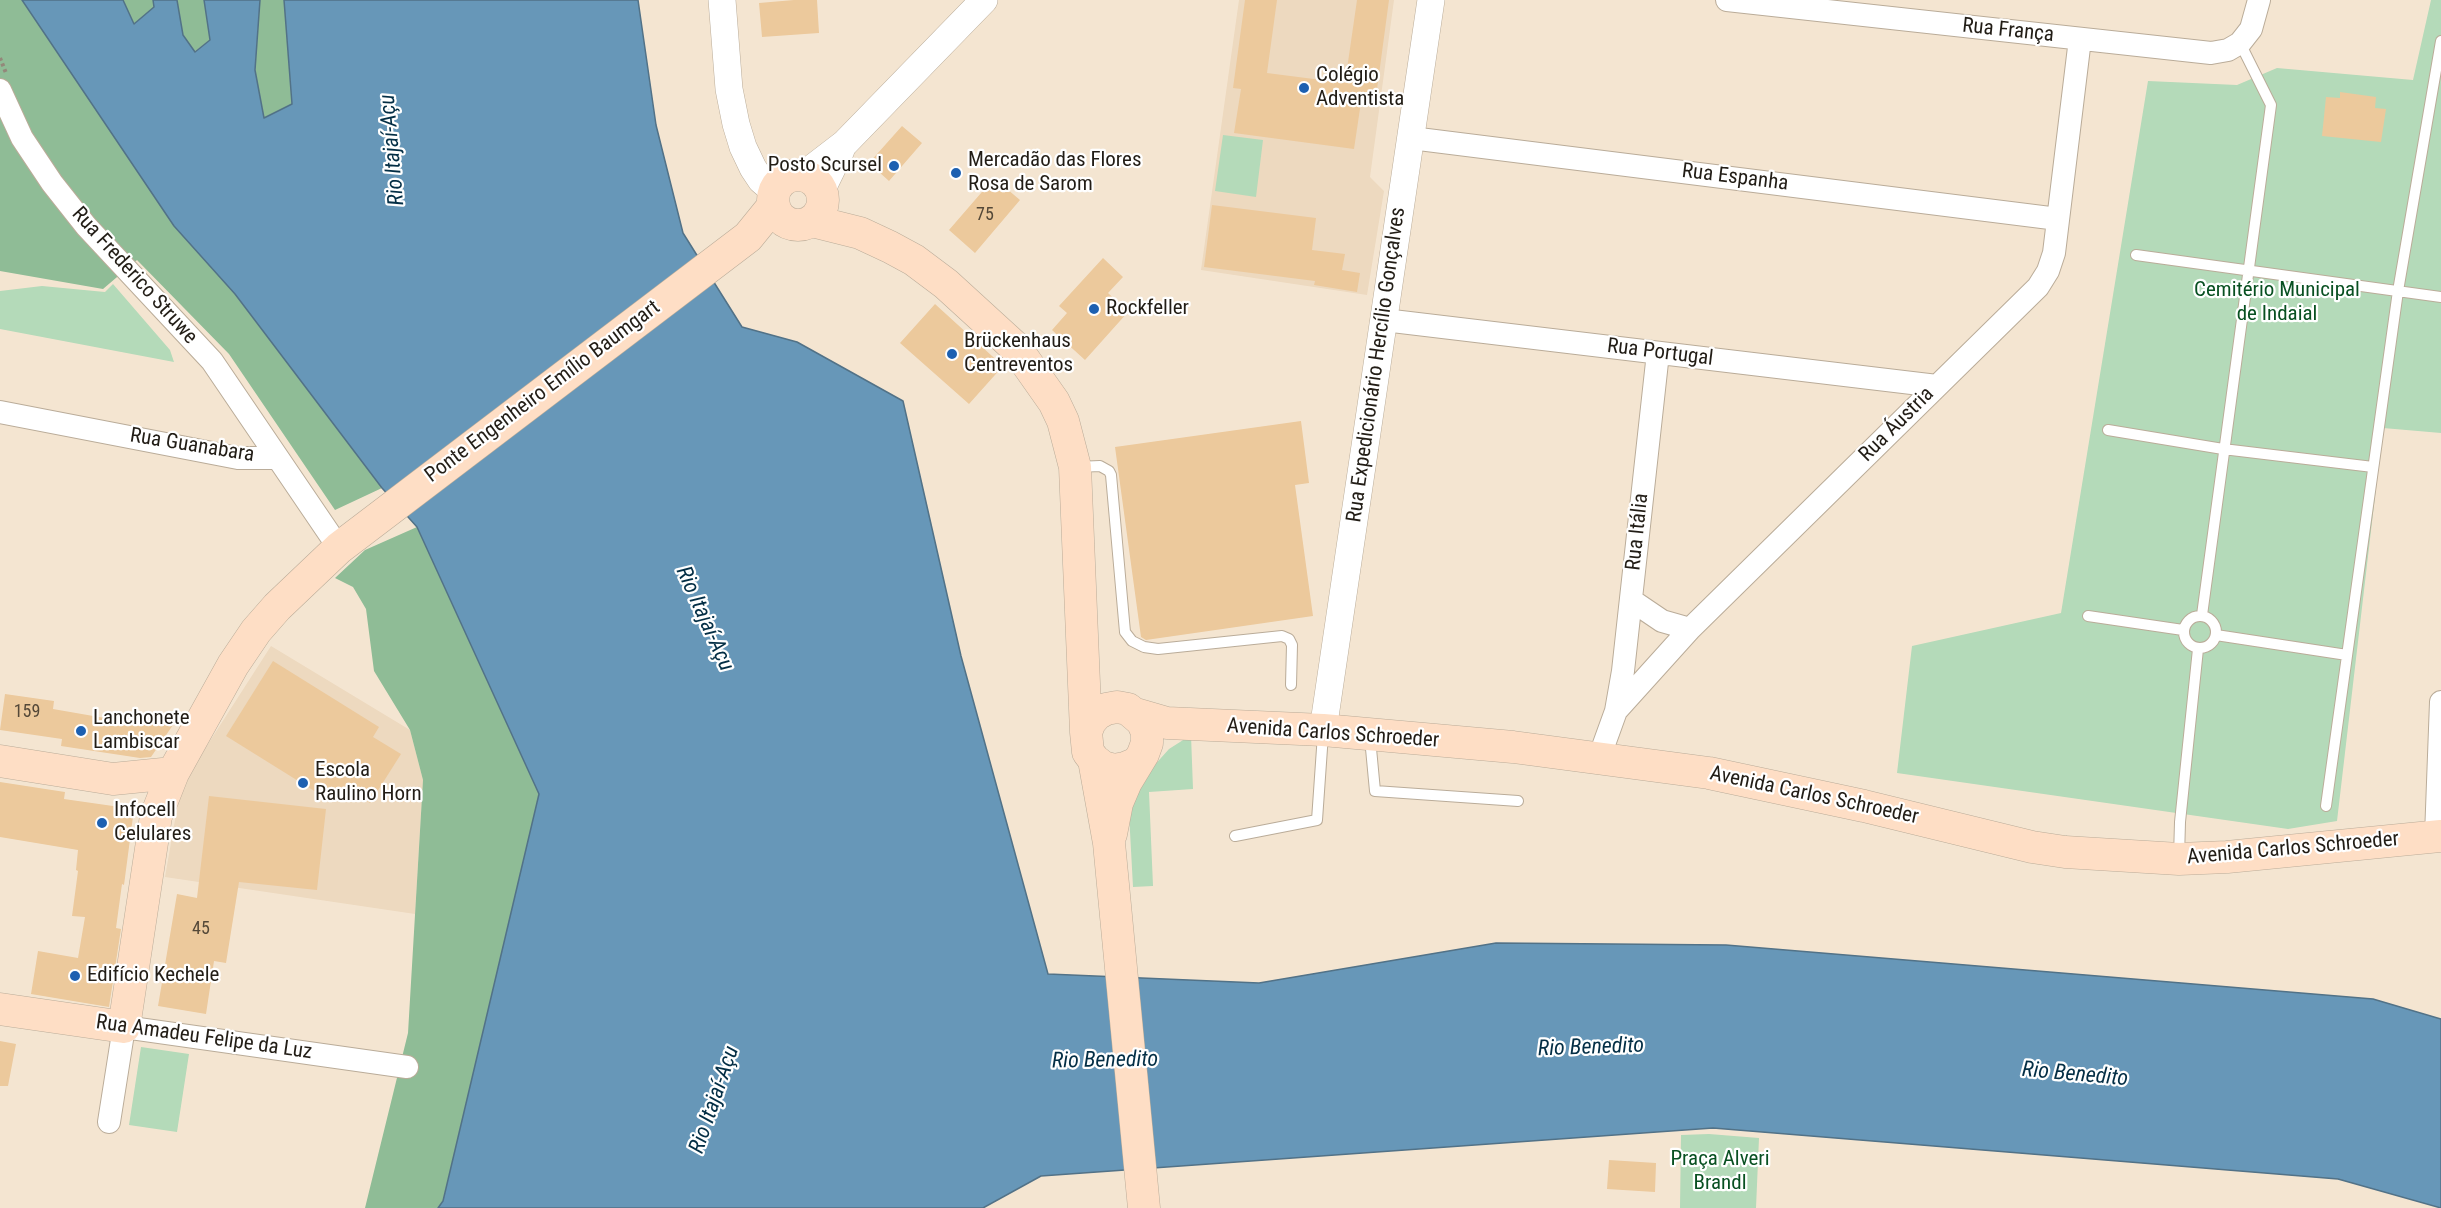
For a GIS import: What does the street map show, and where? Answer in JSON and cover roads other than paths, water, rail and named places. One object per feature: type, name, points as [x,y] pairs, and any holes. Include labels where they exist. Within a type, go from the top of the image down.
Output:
[{"type":"main road","name":"Avenida Carlos Schroeder","points":[[800,202],[914,260],[946,284],[1016,348],[1054,402],[1063,421],[1075,467],[1090,746],[1109,843],[1144,1208]]},
{"type":"main road","name":"Ponte Engenheiro Emílio Baumgart","points":[[124,1027],[156,816],[173,773],[233,664],[256,631],[277,607],[339,548],[368,525],[741,242],[800,202]]},
{"type":"main road","name":"Avenida Carlos Schroeder","points":[[1083,636],[1088,658],[1111,695],[1132,712],[1151,720],[1185,724],[1323,730],[1513,747],[1709,773],[1782,787],[2032,847],[2118,856],[2179,859],[2287,853],[2439,836]]},
{"type":"main road","points":[[1109,843],[1118,803],[1140,759],[1147,743],[1147,732],[1142,721],[1132,712],[1117,707],[1097,714],[1090,722],[1090,746],[1103,767],[1114,770],[1125,768],[1140,759],[1168,731],[1185,724]]},
{"type":"main road","points":[[0,761],[113,779],[173,773]]},
{"type":"main road","points":[[113,779],[143,801],[156,816]]},
{"type":"main road","name":"Rua Amadeu Felipe da Luz","points":[[0,1010],[124,1027]]},
{"type":"street","points":[[722,0],[729,89],[742,147],[761,180],[800,202],[844,143],[984,0]]},
{"type":"street","name":"Rua Expedicionário Hercílio Gonçalves","points":[[1323,730],[1431,0]]},
{"type":"street","name":"Rua França","points":[[1727,0],[2211,53],[2228,50],[2240,43]]},
{"type":"street","points":[[2240,43],[2251,28],[2259,0]]},
{"type":"street","name":"Rua Áustria","points":[[1599,758],[1616,711],[1690,629],[2038,287],[2048,271],[2054,253],[2080,39]]},
{"type":"street","name":"Rua Frederico Struwe","points":[[0,90],[22,138],[51,183],[86,226],[212,361],[277,458]]},
{"type":"street","name":"Rua Espanha","points":[[1411,138],[2058,219]]},
{"type":"street","name":"Rua Portugal","points":[[1384,320],[1937,386]]},
{"type":"street","name":"Rua Itália","points":[[1616,711],[1623,671],[1658,353]]},
{"type":"street","name":"Rua Guanabara","points":[[0,412],[238,458],[277,458],[339,548]]},
{"type":"street","points":[[1631,600],[1662,621],[1690,629]]},
{"type":"street","points":[[2439,836],[2441,702]]},
{"type":"street","points":[[109,1122],[124,1027]]},
{"type":"street","name":"Rua Amadeu Felipe da Luz","points":[[124,1027],[407,1067]]},
{"type":"lane","points":[[2326,806],[2398,291],[2441,41]]},
{"type":"lane","points":[[2202,615],[2271,105],[2240,43]]},
{"type":"lane","points":[[2136,255],[2441,297]]},
{"type":"lane","points":[[2108,430],[2223,449],[2373,467]]},
{"type":"lane","points":[[1075,467],[1100,466],[1109,471],[1111,475],[1125,632],[1132,641],[1144,647],[1158,649],[1282,636],[1289,639],[1292,645],[1291,685]]},
{"type":"lane","points":[[2202,615],[2187,621],[2183,630],[2185,640],[2198,648],[2208,646],[2216,635]]},
{"type":"lane","points":[[2202,615],[2211,620],[2216,635]]},
{"type":"lane","points":[[2088,616],[2183,630]]},
{"type":"lane","points":[[2216,635],[2348,655]]},
{"type":"lane","points":[[2179,859],[2180,822],[2198,648]]},
{"type":"lane","points":[[1235,836],[1317,820],[1323,730]]},
{"type":"lane","points":[[1370,735],[1375,791],[1518,801]]},
{"type":"water","points":[[22,0],[123,0],[134,24],[154,7],[153,0],[177,0],[183,35],[195,52],[210,40],[204,0],[260,0],[255,70],[264,118],[292,104],[284,0],[638,0],[656,125],[683,233],[742,327],[797,342],[903,401],[961,656],[1048,974],[1259,983],[1496,943],[1726,945],[2373,999],[2441,1019],[2441,1208],[2338,1179],[1713,1128],[1041,1176],[983,1208],[438,1208],[443,1201],[539,794],[417,527],[382,488],[235,294],[174,226]]},
{"type":"place","name":"Colégio Adventista","points":[[1304,88]]},
{"type":"place","name":"Posto Scursel","points":[[894,166]]},
{"type":"place","name":"Mercadão das Flores Rosa de Sarom","points":[[956,173]]},
{"type":"place","name":"Rockfeller","points":[[1094,309]]},
{"type":"place","name":"Brückenhaus Centreventos","points":[[952,354]]},
{"type":"place","name":"Lanchonete Lambiscar","points":[[81,731]]},
{"type":"place","name":"Escola Raulino Horn","points":[[303,783]]},
{"type":"place","name":"Infocell Celulares","points":[[102,823]]},
{"type":"place","name":"Edifício Kechele","points":[[75,976]]},
{"type":"water label","name":"Rio Itajaí-Açu","points":[[393,150]]},
{"type":"water label","name":"Rio Itajaí-Açu","points":[[704,619]]},
{"type":"water label","name":"Rio Benedito","points":[[1591,1048]]},
{"type":"water label","name":"Rio Benedito","points":[[1105,1061]]},
{"type":"water label","name":"Rio Benedito","points":[[2075,1075]]},
{"type":"water label","name":"Rio Itajaí-Açu","points":[[715,1100]]},
{"type":"park label","name":"Cemitério Municipal de Indaial","points":[[2277,303]]},
{"type":"park label","name":"Praça Alveri Brandl","points":[[1720,1172]]}]
